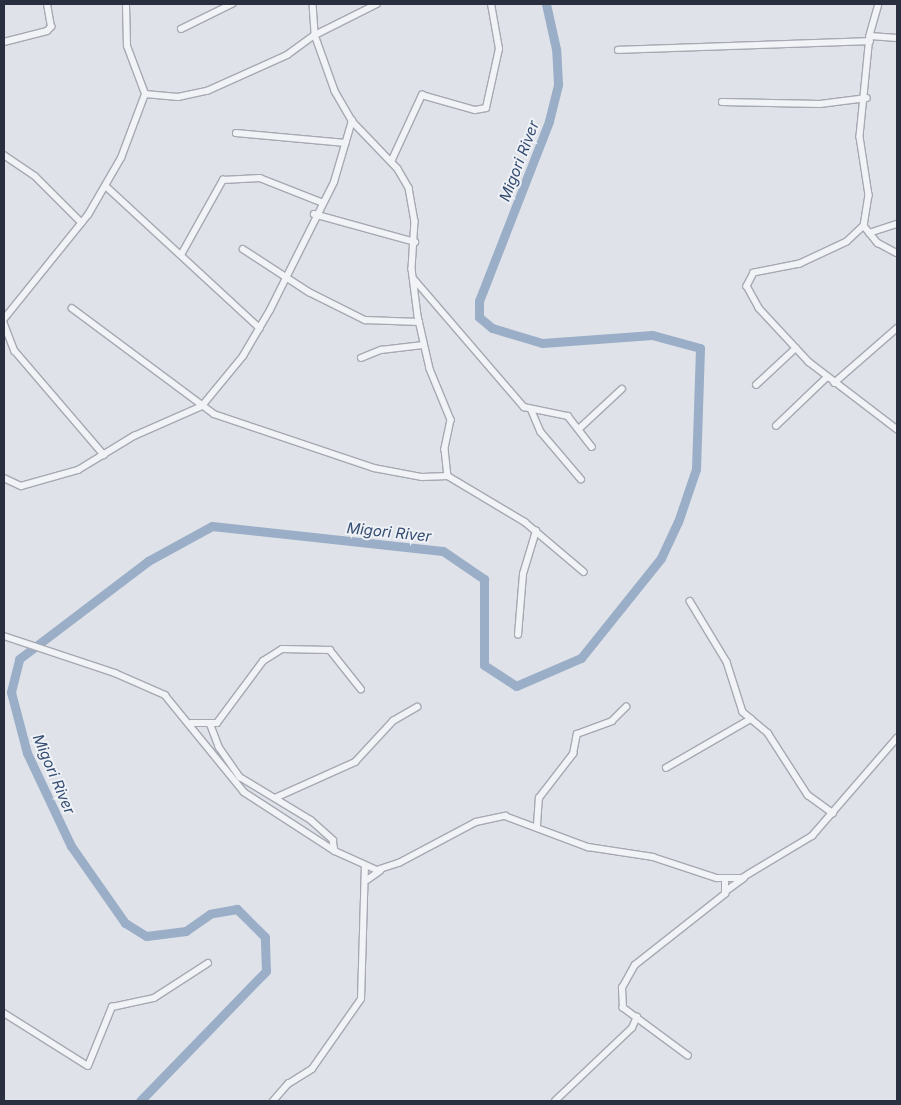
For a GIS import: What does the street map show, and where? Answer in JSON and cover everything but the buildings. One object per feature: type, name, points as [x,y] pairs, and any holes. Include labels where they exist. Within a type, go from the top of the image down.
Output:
[{"type":"street","points":[[4,42],[47,31],[51,27],[47,4]]},
{"type":"street","points":[[4,318],[82,223],[107,187],[145,94],[127,46],[126,4]]},
{"type":"street","points":[[180,29],[232,4]]},
{"type":"street","points":[[313,4],[315,35],[335,91],[352,121],[391,162],[409,188],[415,242],[414,279],[419,322],[424,345],[450,415],[445,449],[448,476]]},
{"type":"street","points":[[145,94],[178,97],[207,91],[287,55],[315,35],[376,4]]},
{"type":"street","points":[[391,162],[422,95],[475,110],[486,108],[499,49],[491,4]]},
{"type":"street","points":[[879,4],[870,38],[868,98],[860,138],[868,194],[864,226],[847,242],[800,264],[749,277],[750,295],[796,348],[826,378],[897,429]]},
{"type":"street","points":[[618,50],[897,38]]},
{"type":"street","points":[[722,102],[820,104],[868,98]]},
{"type":"street","points":[[4,478],[27,485],[86,467],[134,436],[202,406],[260,328],[314,214],[334,182],[352,121]]},
{"type":"street","points":[[236,133],[346,143]]},
{"type":"street","points":[[4,155],[35,176],[82,223]]},
{"type":"street","points":[[181,255],[223,180],[260,178],[321,202]]},
{"type":"street","points":[[107,187],[260,328]]},
{"type":"street","points":[[314,214],[415,242]]},
{"type":"street","points":[[869,233],[897,224]]},
{"type":"street","points":[[864,226],[869,233],[897,253]]},
{"type":"street","points":[[243,249],[255,261],[365,320],[419,322]]},
{"type":"street","points":[[414,279],[532,411],[541,432],[581,479]]},
{"type":"street","points":[[72,308],[202,406],[240,424],[374,468],[422,477],[448,476],[536,531],[584,572]]},
{"type":"street","points":[[4,323],[15,351],[104,455]]},
{"type":"street","points":[[834,383],[897,328]]},
{"type":"street","points":[[361,358],[381,350],[424,345]]},
{"type":"street","points":[[756,385],[796,348]]},
{"type":"street","points":[[776,426],[826,378]]},
{"type":"street","points":[[580,428],[622,389]]},
{"type":"street","points":[[532,411],[560,412],[580,428],[592,447]]},
{"type":"street","points":[[518,635],[523,574],[536,531]]},
{"type":"street","points":[[690,601],[727,662],[740,706],[751,719],[768,733],[808,795],[833,813]]},
{"type":"street","points":[[4,636],[152,688],[191,723],[219,767],[244,792],[334,851],[366,867],[380,870]]},
{"type":"street","points":[[191,723],[217,723],[240,697],[263,661],[282,649],[330,650],[360,689]]},
{"type":"street","points":[[275,798],[355,762],[393,721],[417,707]]},
{"type":"street","points":[[537,825],[539,798],[573,754],[577,734],[612,721],[626,707]]},
{"type":"street","points":[[666,768],[751,719]]},
{"type":"street","points":[[210,723],[234,770],[325,832],[334,851]]},
{"type":"street","points":[[688,1056],[621,1004],[628,972],[726,891],[807,839],[833,813],[897,738]]},
{"type":"street","points":[[367,880],[380,870],[487,818],[514,816],[588,848],[653,857],[725,879],[744,878]]},
{"type":"street","points":[[273,1101],[288,1084],[312,1069],[361,1000],[366,867]]},
{"type":"street","points":[[725,879],[726,891]]},
{"type":"street","points":[[4,1013],[88,1066],[112,1006],[154,998],[208,963]]},
{"type":"street","points":[[555,1101],[632,1028],[637,1017]]},
{"type":"waterway","name":"Migori River","points":[[140,1101],[266,971],[265,937],[237,909],[210,914],[186,931],[146,936],[125,923],[71,846],[27,753],[11,692],[19,659],[148,561],[212,526],[443,551],[484,579],[484,665],[516,686],[581,658],[661,558],[678,522],[696,469],[700,348],[652,335],[542,343],[492,328],[479,317],[479,301],[549,121],[558,84],[556,49],[546,4]]}]
